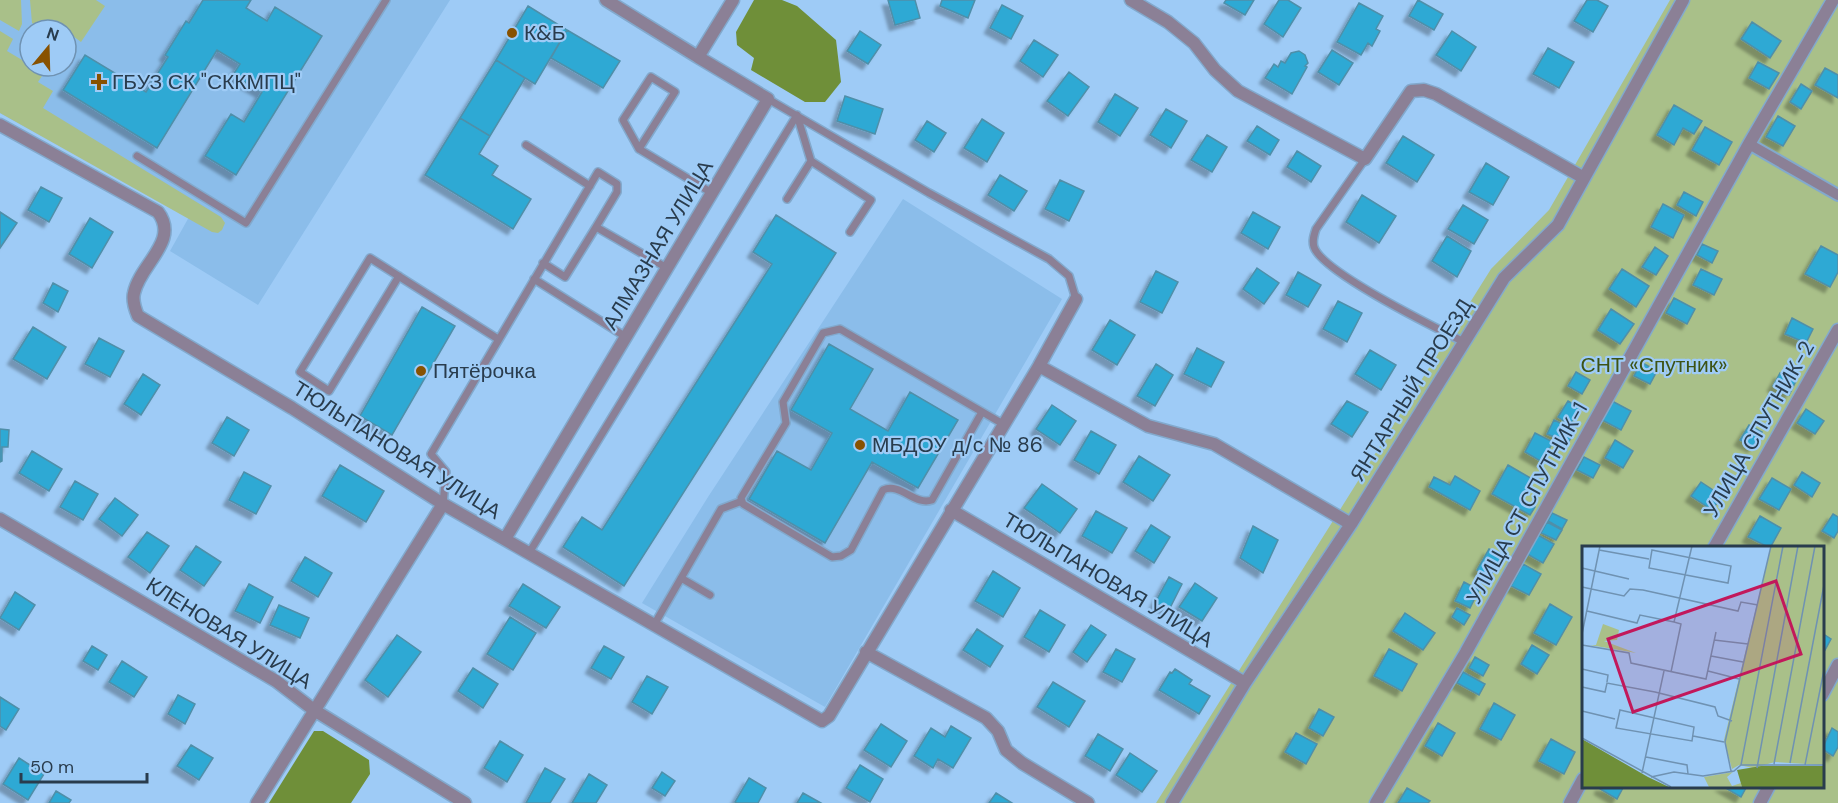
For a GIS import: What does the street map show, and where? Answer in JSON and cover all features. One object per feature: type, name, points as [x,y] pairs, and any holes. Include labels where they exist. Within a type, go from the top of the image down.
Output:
[{"type":"street","points":[[606,0],[768,99]]},
{"type":"street","points":[[698,57],[733,0]]},
{"type":"street","points":[[1131,0],[1168,22],[1194,43],[1215,70],[1238,91],[1365,159],[1411,92],[1424,90],[1436,94],[1584,178]]},
{"type":"street","name":"ЯНТАРНЫЙ ПРОЕЗД","points":[[1172,803],[1245,683],[1351,524],[1404,435],[1504,278],[1558,225],[1683,0]]},
{"type":"street","name":"УЛИЦА СТ СПУТНИК-1","points":[[1376,803],[1466,652],[1749,144],[1833,0]]},
{"type":"street","name":"АЛМАЗНАЯ УЛИЦА","points":[[505,538],[768,99]]},
{"type":"street","name":"ТЮЛЬПАНОВАЯ УЛИЦА","points":[[0,125],[158,212],[165,221],[166,232],[162,242],[133,295],[138,316],[292,408],[443,504],[822,721],[830,716],[1076,299]]},
{"type":"street","points":[[1749,144],[1838,195]]},
{"type":"street","name":"УЛИЦА СПУТНИК-2","points":[[1715,546],[1838,330]]},
{"type":"street","points":[[1038,366],[1148,426],[1214,444],[1351,524]]},
{"type":"street","points":[[257,803],[443,504]]},
{"type":"street","name":"ТЮЛЬПАНОВАЯ УЛИЦА","points":[[951,510],[1245,683]]},
{"type":"street","name":"КЛЕНОВАЯ УЛИЦА","points":[[0,519],[276,681],[315,711],[465,803]]},
{"type":"street","points":[[866,652],[986,718],[998,731],[1006,750],[1022,763],[1088,803]]},
{"type":"street","points":[[1823,691],[1838,665]]},
{"type":"street","points":[[1570,803],[1582,781]]},
{"type":"street","points":[[1760,803],[1768,788]]},
{"type":"lane","points":[[137,156],[246,224],[386,0]]},
{"type":"lane","points":[[639,149],[675,92],[651,77],[623,120],[639,149],[712,193]]},
{"type":"lane","points":[[768,99],[930,194],[1049,259],[1069,276],[1076,299]]},
{"type":"lane","points":[[797,115],[811,161],[871,200],[850,232]]},
{"type":"lane","points":[[529,553],[797,115]]},
{"type":"lane","points":[[526,145],[590,186]]},
{"type":"lane","points":[[1365,159],[1316,229],[1313,239],[1314,248],[1321,258],[1365,290],[1464,342]]},
{"type":"lane","points":[[787,200],[811,161]]},
{"type":"lane","points":[[443,504],[446,472],[430,454],[543,263],[598,172],[617,184],[617,192],[565,277],[543,263]]},
{"type":"lane","points":[[596,227],[667,268]]},
{"type":"lane","points":[[399,276],[329,391],[300,372],[370,258],[399,276],[498,339]]},
{"type":"lane","points":[[534,279],[626,337]]},
{"type":"lane","points":[[982,412],[932,500],[920,501],[898,489],[889,487],[883,490],[851,550],[842,556],[832,557],[743,504],[741,498],[786,423],[783,402],[823,333],[840,329],[1003,424]]},
{"type":"lane","points":[[654,625],[721,509],[742,501]]},
{"type":"lane","points":[[681,578],[710,595]]},
{"type":"shaded area","points":[[0,0],[450,0],[258,305],[170,251],[189,217],[0,113]]},
{"type":"shaded area","name":"МБДОУ д/с № 86","points":[[903,199],[1062,299],[825,707],[642,603],[708,497]]},
{"type":"green space","points":[[0,0],[21,0],[22,18],[18,18],[18,30],[0,20]]},
{"type":"green space","points":[[30,0],[96,0],[105,6],[81,42],[78,40],[78,18],[32,18]]},
{"type":"green space","points":[[754,0],[782,0],[797,6],[836,40],[841,82],[825,102],[805,102],[751,70],[754,58],[737,45],[736,32]]},
{"type":"green space","name":"СНТ «Спутник»","points":[[1670,0],[1838,0],[1838,803],[1156,803],[1491,269],[1549,210]]},
{"type":"green space","points":[[0,31],[13,39],[7,51],[18,58],[18,78],[41,78],[38,82],[53,91],[43,108],[221,217],[225,223],[222,230],[218,233],[212,232],[0,113]]},
{"type":"green space","points":[[314,731],[323,731],[369,760],[370,774],[351,803],[269,803]]},
{"type":"building","name":"ГБУЗ СК \"СККМПЦ\"","points":[[203,0],[251,0],[246,8],[267,21],[275,7],[322,36],[236,175],[205,156],[231,114],[244,122],[262,92],[233,75],[240,64],[217,50],[157,148],[63,90],[71,78],[78,78],[78,66],[85,55],[146,92],[168,57],[165,55],[186,21],[189,23]]},
{"type":"building","points":[[888,0],[915,0],[920,18],[895,25]]},
{"type":"building","points":[[942,0],[975,0],[968,18],[940,6]]},
{"type":"building","points":[[1226,0],[1254,0],[1245,15],[1224,3]]},
{"type":"building","points":[[1279,0],[1288,0],[1301,8],[1283,37],[1264,24]]},
{"type":"building","points":[[1418,0],[1443,14],[1434,30],[1409,16]]},
{"type":"building","points":[[1587,0],[1597,0],[1608,6],[1593,32],[1574,21]]},
{"type":"building","points":[[1359,3],[1383,16],[1376,29],[1380,31],[1372,46],[1368,43],[1361,55],[1337,42]]},
{"type":"building","points":[[1002,5],[1023,16],[1011,39],[990,28]]},
{"type":"building","points":[[528,6],[567,30],[535,84],[496,60]]},
{"type":"building","points":[[1752,22],[1781,41],[1770,58],[1741,39]]},
{"type":"building","points":[[567,30],[620,61],[603,88],[551,58]]},
{"type":"building","points":[[860,31],[881,45],[868,64],[847,51]]},
{"type":"building","points":[[1452,31],[1476,47],[1461,71],[1436,55]]},
{"type":"building","points":[[1034,40],[1058,55],[1043,77],[1020,61]]},
{"type":"building","points":[[1548,48],[1574,62],[1559,88],[1533,74]]},
{"type":"building","points":[[1332,50],[1353,63],[1339,85],[1318,72]]},
{"type":"building","points":[[1299,51],[1305,55],[1308,63],[1292,94],[1265,78],[1274,64],[1278,67],[1281,61],[1285,63],[1291,53]]},
{"type":"building","points":[[496,60],[525,78],[490,136],[460,118]]},
{"type":"building","points":[[1758,62],[1779,73],[1769,89],[1749,78]]},
{"type":"building","points":[[1825,68],[1838,75],[1838,98],[1815,85]]},
{"type":"building","points":[[1069,72],[1089,87],[1068,116],[1047,101]]},
{"type":"building","points":[[1801,84],[1812,91],[1801,109],[1790,102]]},
{"type":"building","points":[[1115,94],[1138,108],[1120,136],[1098,122]]},
{"type":"building","points":[[845,96],[883,109],[875,134],[837,121]]},
{"type":"building","points":[[1674,105],[1702,121],[1694,134],[1683,128],[1674,145],[1657,135]]},
{"type":"building","points":[[1166,109],[1187,121],[1171,148],[1150,135]]},
{"type":"building","points":[[1778,116],[1795,126],[1783,146],[1766,137]]},
{"type":"building","points":[[460,118],[490,136],[479,154],[498,166],[492,175],[531,199],[513,229],[425,175]]},
{"type":"building","points":[[982,119],[1004,133],[987,162],[964,148]]},
{"type":"building","points":[[927,121],[946,133],[934,152],[915,140]]},
{"type":"building","points":[[1257,126],[1279,140],[1270,155],[1247,141]]},
{"type":"building","points":[[1705,127],[1732,142],[1719,165],[1692,150]]},
{"type":"building","points":[[1207,135],[1227,147],[1212,172],[1191,160]]},
{"type":"building","points":[[1403,136],[1434,155],[1417,182],[1386,163]]},
{"type":"building","points":[[1297,151],[1321,166],[1311,182],[1287,167]]},
{"type":"building","points":[[1486,163],[1509,177],[1493,205],[1469,192]]},
{"type":"building","points":[[1000,175],[1027,191],[1014,211],[988,195]]},
{"type":"building","points":[[1060,180],[1084,191],[1069,221],[1045,209]]},
{"type":"building","points":[[41,187],[62,198],[49,222],[28,210]]},
{"type":"building","points":[[1684,192],[1703,202],[1696,216],[1677,205]]},
{"type":"building","points":[[1362,195],[1396,216],[1379,243],[1346,222]]},
{"type":"building","points":[[1663,204],[1684,215],[1673,238],[1651,227]]},
{"type":"building","points":[[1463,205],[1488,220],[1474,244],[1448,229]]},
{"type":"building","points":[[0,212],[17,223],[0,248]]},
{"type":"building","points":[[1253,212],[1280,227],[1268,249],[1241,233]]},
{"type":"building","points":[[776,215],[836,253],[624,586],[563,547],[582,517],[602,530],[772,264],[753,252]]},
{"type":"building","points":[[90,218],[113,232],[92,268],[69,254]]},
{"type":"building","points":[[1447,236],[1471,251],[1457,277],[1432,261]]},
{"type":"building","points":[[1702,244],[1718,251],[1712,263],[1697,255]]},
{"type":"building","points":[[1821,246],[1838,255],[1838,272],[1830,287],[1805,274]]},
{"type":"building","points":[[1655,247],[1668,256],[1656,275],[1642,267]]},
{"type":"building","points":[[1257,268],[1279,283],[1264,304],[1243,289]]},
{"type":"building","points":[[1622,269],[1649,286],[1636,307],[1609,289]]},
{"type":"building","points":[[1701,269],[1722,279],[1714,295],[1693,285]]},
{"type":"building","points":[[1156,271],[1178,282],[1162,313],[1140,302]]},
{"type":"building","points":[[1298,272],[1321,285],[1308,307],[1286,295]]},
{"type":"building","points":[[53,283],[68,291],[58,312],[43,303]]},
{"type":"building","points":[[1674,298],[1695,309],[1687,324],[1666,313]]},
{"type":"building","points":[[1338,301],[1362,313],[1347,342],[1323,329]]},
{"type":"building","points":[[422,307],[455,326],[392,435],[360,416]]},
{"type":"building","points":[[1611,309],[1634,324],[1620,344],[1598,330]]},
{"type":"building","points":[[1792,318],[1813,329],[1806,343],[1785,334]]},
{"type":"building","points":[[1110,320],[1135,335],[1117,365],[1092,350]]},
{"type":"building","points":[[33,327],[66,347],[47,379],[13,359]]},
{"type":"building","points":[[99,338],[124,351],[110,377],[85,364]]},
{"type":"building","points":[[829,344],[873,369],[850,409],[888,431],[910,392],[958,420],[918,488],[872,462],[825,543],[749,499],[777,451],[811,470],[832,433],[791,410]]},
{"type":"building","points":[[1197,348],[1224,362],[1211,387],[1184,374]]},
{"type":"building","points":[[1370,350],[1396,365],[1381,390],[1355,374]]},
{"type":"building","points":[[1641,362],[1657,371],[1650,384],[1634,376]]},
{"type":"building","points":[[1156,364],[1173,375],[1155,406],[1137,396]]},
{"type":"building","points":[[1576,372],[1590,380],[1582,394],[1568,386]]},
{"type":"building","points":[[1780,373],[1796,381],[1789,395],[1773,386]]},
{"type":"building","points":[[143,374],[160,385],[141,415],[124,404]]},
{"type":"building","points":[[1347,401],[1368,412],[1352,437],[1331,424]]},
{"type":"building","points":[[1568,401],[1580,408],[1570,425],[1558,417]]},
{"type":"building","points":[[1612,401],[1631,411],[1621,430],[1602,420]]},
{"type":"building","points":[[1052,405],[1076,421],[1060,445],[1036,429]]},
{"type":"building","points":[[1806,409],[1824,421],[1815,434],[1797,423]]},
{"type":"building","points":[[227,417],[249,430],[234,456],[212,443]]},
{"type":"building","points":[[1554,420],[1575,430],[1568,443],[1547,434]]},
{"type":"building","points":[[1749,425],[1762,432],[1753,447],[1740,440]]},
{"type":"building","points":[[0,429],[9,430],[8,447],[2,447],[2,461],[0,462]]},
{"type":"building","points":[[1091,431],[1116,445],[1099,474],[1074,460]]},
{"type":"building","points":[[1535,433],[1553,442],[1542,462],[1525,452]]},
{"type":"building","points":[[1615,440],[1633,451],[1623,468],[1605,458]]},
{"type":"building","points":[[32,451],[62,469],[49,491],[19,473]]},
{"type":"building","points":[[1139,456],[1170,475],[1153,501],[1123,482]]},
{"type":"building","points":[[1584,457],[1600,465],[1593,478],[1577,470]]},
{"type":"building","points":[[340,465],[384,491],[366,522],[322,496]]},
{"type":"building","points":[[1508,465],[1534,480],[1523,500],[1535,507],[1530,515],[1492,494]]},
{"type":"building","points":[[244,472],[271,486],[256,514],[229,500]]},
{"type":"building","points":[[1802,472],[1820,483],[1812,497],[1794,485]]},
{"type":"building","points":[[1455,476],[1480,491],[1470,510],[1429,487],[1434,477],[1450,485]]},
{"type":"building","points":[[1772,478],[1791,489],[1779,510],[1759,499]]},
{"type":"building","points":[[75,481],[98,494],[83,520],[60,507]]},
{"type":"building","points":[[1701,482],[1722,496],[1712,510],[1691,496]]},
{"type":"building","points":[[1042,484],[1077,509],[1060,533],[1024,508]]},
{"type":"building","points":[[115,498],[138,515],[122,536],[99,519]]},
{"type":"building","points":[[1096,511],[1127,528],[1112,553],[1082,536]]},
{"type":"building","points":[[1552,513],[1567,520],[1562,529],[1548,521]]},
{"type":"building","points":[[1833,514],[1838,517],[1838,531],[1834,538],[1822,531]]},
{"type":"building","points":[[1760,516],[1781,528],[1771,546],[1766,546],[1748,537]]},
{"type":"building","points":[[1547,522],[1562,530],[1556,540],[1541,533]]},
{"type":"building","points":[[1151,525],[1170,537],[1154,563],[1135,551]]},
{"type":"building","points":[[1253,526],[1278,540],[1263,573],[1240,558]]},
{"type":"building","points":[[147,532],[169,546],[150,573],[128,557]]},
{"type":"building","points":[[1538,535],[1554,544],[1543,563],[1527,554]]},
{"type":"building","points":[[196,546],[221,562],[204,586],[180,570]]},
{"type":"building","points":[[1489,549],[1502,556],[1490,577],[1477,570]]},
{"type":"building","points":[[305,557],[332,573],[318,597],[291,581]]},
{"type":"building","points":[[1523,564],[1541,574],[1529,595],[1511,586]]},
{"type":"building","points":[[993,571],[1020,588],[1003,617],[975,601]]},
{"type":"building","points":[[1169,577],[1182,584],[1169,610],[1155,603]]},
{"type":"building","points":[[1464,582],[1479,590],[1470,608],[1455,601]]},
{"type":"building","points":[[1195,583],[1217,598],[1202,621],[1179,607]]},
{"type":"building","points":[[249,584],[273,597],[260,623],[235,611]]},
{"type":"building","points":[[523,584],[560,607],[546,628],[509,606]]},
{"type":"building","points":[[15,592],[35,605],[19,630],[0,618]]},
{"type":"building","points":[[1550,604],[1572,617],[1556,645],[1534,633]]},
{"type":"building","points":[[279,605],[309,618],[300,638],[270,625]]},
{"type":"building","points":[[1457,608],[1470,615],[1464,625],[1452,617]]},
{"type":"building","points":[[1040,610],[1065,625],[1049,652],[1024,637]]},
{"type":"building","points":[[1405,613],[1435,633],[1423,650],[1393,631]]},
{"type":"building","points":[[510,617],[536,633],[513,670],[487,654]]},
{"type":"building","points":[[1091,625],[1106,635],[1087,662],[1073,652]]},
{"type":"building","points":[[977,629],[1003,646],[990,667],[963,650]]},
{"type":"building","points":[[1823,634],[1831,639],[1825,650],[1823,649]]},
{"type":"building","points":[[397,635],[421,652],[388,697],[365,680]]},
{"type":"building","points":[[1532,645],[1549,655],[1537,674],[1521,664]]},
{"type":"building","points":[[92,646],[107,655],[98,670],[83,661]]},
{"type":"building","points":[[604,646],[624,657],[611,679],[591,668]]},
{"type":"building","points":[[1116,649],[1135,659],[1122,682],[1103,672]]},
{"type":"building","points":[[1389,649],[1417,664],[1402,691],[1374,676]]},
{"type":"building","points":[[1475,657],[1489,665],[1483,676],[1469,668]]},
{"type":"building","points":[[122,661],[147,677],[134,697],[109,682]]},
{"type":"building","points":[[473,668],[498,684],[483,708],[458,691]]},
{"type":"building","points":[[1175,669],[1192,680],[1189,684],[1210,696],[1199,714],[1159,690],[1170,672],[1172,673]]},
{"type":"building","points":[[1463,672],[1485,684],[1479,695],[1457,683]]},
{"type":"building","points":[[647,676],[668,687],[652,714],[632,702]]},
{"type":"building","points":[[1053,682],[1085,701],[1069,727],[1037,707]]},
{"type":"building","points":[[178,695],[195,704],[185,724],[168,714]]},
{"type":"building","points":[[0,697],[19,709],[6,730],[0,726]]},
{"type":"building","points":[[1494,703],[1515,715],[1501,740],[1480,729]]},
{"type":"building","points":[[1319,709],[1334,717],[1323,736],[1309,728]]},
{"type":"building","points":[[1438,723],[1455,733],[1442,756],[1425,746]]},
{"type":"building","points":[[881,724],[907,741],[891,767],[864,750]]},
{"type":"building","points":[[951,726],[971,738],[953,768],[938,759],[933,768],[914,756],[931,728],[945,737]]},
{"type":"building","points":[[1832,728],[1838,732],[1838,747],[1833,756],[1823,750]]},
{"type":"building","points":[[1296,733],[1317,744],[1306,764],[1285,752]]},
{"type":"building","points":[[1098,734],[1123,749],[1110,771],[1085,756]]},
{"type":"building","points":[[1551,739],[1575,752],[1564,774],[1539,761]]},
{"type":"building","points":[[500,741],[523,755],[507,782],[484,768]]},
{"type":"building","points":[[191,745],[213,758],[199,780],[177,766]]},
{"type":"building","points":[[1130,753],[1157,771],[1142,792],[1116,775]]},
{"type":"building","points":[[19,758],[44,774],[28,800],[3,784]]},
{"type":"building","points":[[860,765],[883,779],[870,802],[846,788]]},
{"type":"building","points":[[545,768],[565,779],[550,803],[526,803]]},
{"type":"building","points":[[662,772],[675,781],[665,796],[652,788]]},
{"type":"building","points":[[589,774],[607,785],[596,803],[572,803]]},
{"type":"building","points":[[749,778],[766,788],[758,803],[735,802]]},
{"type":"building","points":[[1407,788],[1430,801],[1428,803],[1398,803]]},
{"type":"building","points":[[1600,788],[1623,788],[1617,799]]},
{"type":"building","points":[[1725,788],[1746,788],[1741,797]]},
{"type":"building","points":[[56,791],[71,800],[69,803],[49,803]]},
{"type":"building","points":[[803,793],[821,803],[797,803]]},
{"type":"building","points":[[996,793],[1012,803],[989,803]]},
{"type":"place","name":"К&Б","points":[[512,33]]},
{"type":"place","name":"ГБУЗ СК \"СККМПЦ\"","points":[[99,82]]},
{"type":"place","name":"Пятёрочка","points":[[421,371]]},
{"type":"place","name":"МБДОУ д/с № 86","points":[[860,445]]}]
